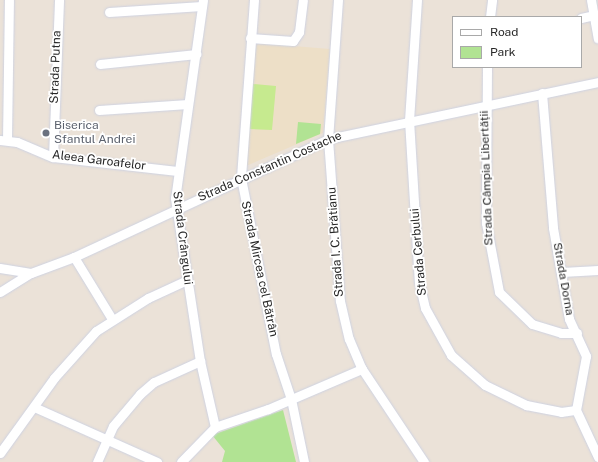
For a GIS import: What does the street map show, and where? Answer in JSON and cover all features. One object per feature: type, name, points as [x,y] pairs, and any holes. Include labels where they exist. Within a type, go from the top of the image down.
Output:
[{"type":"street","points":[[3,140],[9,0]]},
{"type":"street","name":"Strada Putna","points":[[53,157],[59,0]]},
{"type":"street","name":"Strada Mircea cel Bătrân","points":[[254,0],[250,38],[241,178],[276,354],[291,399],[304,462]]},
{"type":"street","points":[[250,38],[293,42],[299,32],[303,0]]},
{"type":"street","name":"Strada I. C. Brătianu","points":[[338,0],[328,139],[336,275],[349,339],[362,369],[424,462]]},
{"type":"street","name":"Strada Cerbului","points":[[417,0],[408,120],[419,282],[425,308],[441,342],[471,374],[495,392],[544,410],[576,410]]},
{"type":"street","points":[[490,16],[492,0]]},
{"type":"street","points":[[591,0],[598,38]]},
{"type":"street","points":[[109,12],[202,3]]},
{"type":"street","name":"Strada Crângului","points":[[202,3],[196,54],[177,171],[176,208],[200,362],[215,427]]},
{"type":"street","points":[[582,18],[594,15]]},
{"type":"street","points":[[100,64],[196,54]]},
{"type":"street","name":"Strada Câmpia Libertății","points":[[487,68],[485,103],[486,223],[499,292],[532,324],[561,333],[577,333]]},
{"type":"street","name":"Strada Constantin Costache","points":[[0,292],[31,274],[74,257],[176,208],[328,139],[485,103],[598,82]]},
{"type":"street","name":"Strada Dorna","points":[[542,93],[553,228],[570,319],[586,356],[576,410]]},
{"type":"street","points":[[99,110],[188,104]]},
{"type":"street","name":"Aleea Garoafelor","points":[[3,140],[53,157],[177,171]]},
{"type":"street","points":[[74,257],[112,319]]},
{"type":"street","points":[[0,268],[31,274]]},
{"type":"street","points":[[562,272],[598,270]]},
{"type":"street","points":[[0,453],[76,352],[112,319],[187,280]]},
{"type":"street","points":[[97,462],[105,440],[127,407],[150,386],[200,362]]},
{"type":"street","points":[[181,462],[215,427],[291,399],[362,369]]},
{"type":"street","points":[[34,408],[157,462]]},
{"type":"street","points":[[576,410],[598,457]]},
{"type":"shaded area","points":[[256,43],[330,49],[323,133],[246,166]]},
{"type":"green space","points":[[253,84],[276,86],[272,130],[249,129]]},
{"type":"green space","points":[[298,122],[321,124],[320,134],[296,144]]},
{"type":"green space","points":[[283,410],[296,462],[222,462],[225,451],[212,435]]},
{"type":"place","name":"Biserica Sfantul Andrei","points":[[46,133]]}]
